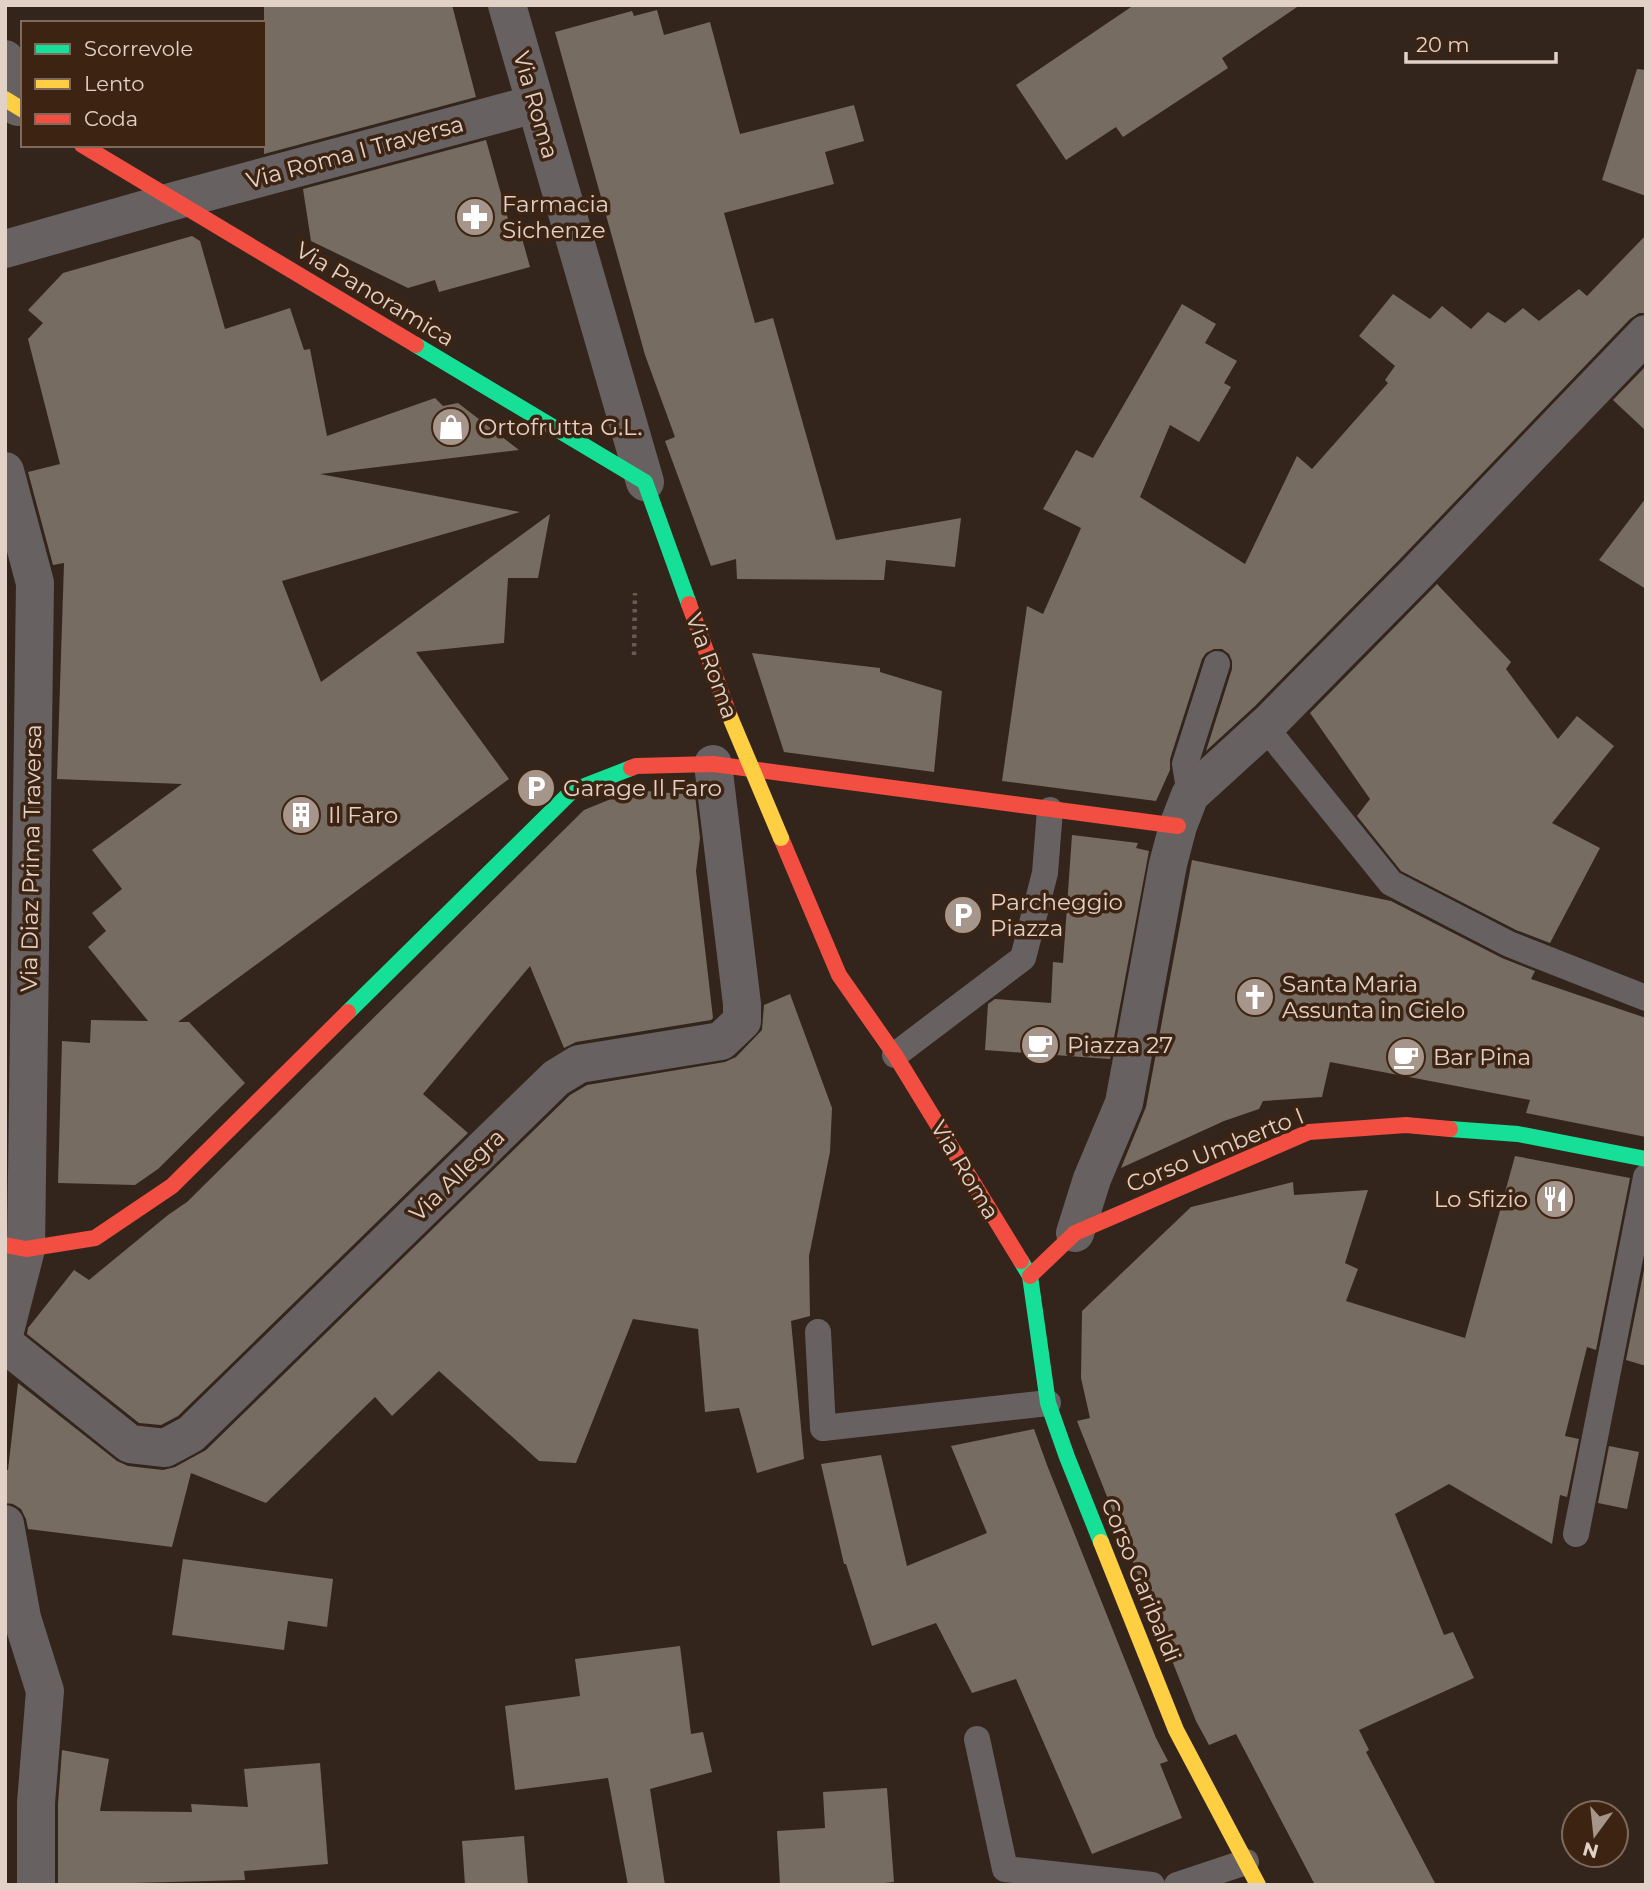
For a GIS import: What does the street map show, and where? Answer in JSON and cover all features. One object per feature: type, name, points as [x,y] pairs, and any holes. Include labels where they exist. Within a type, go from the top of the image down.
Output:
[{"type":"street","name":"Via Roma","points":[[507,5],[645,482],[730,717],[839,975],[895,1055],[1030,1276]]},
{"type":"street","points":[[5,59],[15,105]]},
{"type":"street","name":"Via Roma I Traversa","points":[[5,249],[535,104]]},
{"type":"street","name":"Via Panoramica","points":[[85,147],[645,482]]},
{"type":"street","points":[[1074,1233],[1092,1179],[1124,1103],[1168,864],[1184,811],[1646,334]]},
{"type":"street","name":"Via Diaz Prima Traversa","points":[[5,471],[35,583],[15,1247],[5,1331]]},
{"type":"street","points":[[15,1247],[95,1238],[172,1186],[572,791],[636,766],[713,764],[1049,810],[1184,811]]},
{"type":"street","name":"Via Allegra","points":[[5,1343],[130,1444],[165,1448],[191,1434],[556,1079],[579,1065],[720,1041],[742,1021],[742,1004],[713,764]]},
{"type":"street","name":"Corso Umberto I","points":[[1030,1276],[1074,1233],[1309,1132],[1406,1125],[1518,1134],[1646,1159]]},
{"type":"street","name":"Corso Garibaldi","points":[[1030,1276],[1048,1403],[1067,1457],[1176,1730],[1252,1873]]},
{"type":"street","points":[[5,1524],[22,1618],[45,1691],[36,1803],[36,1885]]},
{"type":"lane","points":[[1184,811],[1185,764],[1217,664]]},
{"type":"lane","points":[[1265,727],[1391,883],[1509,944],[1646,998]]},
{"type":"lane","points":[[895,1055],[1023,958],[1045,873],[1049,810]]},
{"type":"lane","points":[[1576,1535],[1646,1177]]},
{"type":"lane","points":[[818,1332],[824,1428],[1048,1403]]},
{"type":"lane","points":[[977,1740],[1005,1869],[1152,1885]]},
{"type":"lane","points":[[1177,1885],[1252,1873]]},
{"type":"building","points":[[264,5],[452,5],[476,97],[264,154]]},
{"type":"building","points":[[1134,5],[1300,5],[1222,58],[1228,68],[1123,137],[1116,127],[1066,160],[1016,85]]},
{"type":"building","points":[[657,10],[664,35],[710,22],[740,134],[854,105],[864,141],[825,152],[834,184],[724,213],[755,323],[773,318],[836,540],[961,518],[955,567],[886,560],[884,580],[737,579],[736,559],[711,566],[665,441],[675,437],[645,355],[555,32],[632,11],[634,16]]},
{"type":"building","points":[[1637,69],[1646,70],[1646,196],[1602,180]]},
{"type":"building","points":[[486,140],[510,226],[518,224],[530,267],[439,292],[435,280],[408,288],[311,241],[303,189]]},
{"type":"building","points":[[1646,235],[1646,313],[1639,313],[1630,319],[1400,559],[1255,706],[1206,751],[1232,669],[1232,661],[1229,654],[1222,649],[1206,653],[1170,759],[1170,770],[1156,801],[1002,781],[1027,606],[1043,614],[1081,528],[1043,509],[1076,450],[1093,458],[1182,304],[1216,324],[1205,343],[1237,361],[1224,383],[1231,387],[1199,442],[1170,425],[1140,497],[1245,564],[1297,456],[1312,469],[1388,383],[1385,380],[1395,366],[1359,336],[1393,294],[1430,319],[1442,306],[1471,329],[1488,312],[1505,323],[1523,308],[1539,321],[1579,289],[1587,296]]},
{"type":"building","points":[[192,236],[200,241],[225,329],[290,308],[304,350],[310,349],[327,436],[435,398],[443,406],[458,403],[519,450],[320,474],[520,512],[282,581],[321,682],[550,514],[538,578],[508,578],[504,643],[416,652],[509,779],[178,1022],[189,1022],[245,1083],[158,1169],[135,1185],[58,1183],[62,1041],[90,1043],[91,1020],[148,1021],[88,947],[106,931],[92,913],[122,889],[92,850],[182,784],[57,779],[64,563],[53,565],[28,472],[60,464],[28,339],[43,323],[28,310],[63,273]]},
{"type":"building","points":[[1646,366],[1646,431],[1613,400]]},
{"type":"building","points":[[1646,498],[1646,589],[1599,560]]},
{"type":"building","points":[[1437,584],[1511,662],[1506,669],[1558,739],[1577,716],[1614,746],[1552,823],[1600,848],[1550,943],[1516,930],[1401,871],[1357,816],[1370,799],[1310,713]]},
{"type":"building","points":[[752,653],[880,668],[880,672],[942,691],[934,772],[784,752]]},
{"type":"building","points":[[628,792],[695,795],[700,838],[696,871],[713,1018],[711,1020],[576,1042],[564,1048],[530,966],[423,1094],[468,1133],[178,1416],[161,1425],[139,1423],[27,1334],[28,1328],[74,1270],[89,1280],[187,1202],[584,810]]},
{"type":"building","points":[[1072,835],[1138,843],[1136,848],[1149,851],[1110,1059],[985,1050],[988,1004],[995,999],[1051,1003],[1053,962],[1063,963]]},
{"type":"building","points":[[1192,860],[1391,901],[1502,958],[1535,971],[1531,979],[1646,1018],[1646,1137],[1526,1113],[1530,1100],[1330,1062],[1322,1097],[1263,1101],[1259,1109],[1224,1121],[1121,1168],[1146,1107]]},
{"type":"building","points":[[790,994],[832,1108],[830,1152],[809,1256],[810,1316],[791,1321],[804,1459],[757,1473],[739,1408],[705,1412],[698,1329],[633,1319],[576,1463],[539,1461],[439,1371],[392,1416],[375,1397],[266,1503],[191,1473],[172,1547],[28,1529],[21,1509],[5,1503],[5,1470],[8,1470],[18,1383],[117,1461],[128,1466],[163,1470],[175,1467],[206,1450],[570,1095],[587,1085],[725,1062],[736,1057],[762,1030],[764,1005]]},
{"type":"building","points":[[1515,1156],[1630,1178],[1596,1350],[1587,1347],[1565,1436],[1579,1439],[1567,1497],[1560,1495],[1552,1544],[1449,1484],[1395,1514],[1444,1635],[1453,1632],[1474,1678],[1359,1730],[1369,1750],[1366,1752],[1436,1885],[1315,1885],[1236,1734],[1209,1745],[1196,1721],[1077,1421],[1090,1418],[1081,1378],[1082,1311],[1191,1207],[1293,1182],[1294,1195],[1368,1190],[1345,1263],[1358,1269],[1346,1301],[1465,1338]]},
{"type":"building","points":[[1646,1260],[1646,1366],[1626,1360]]},
{"type":"building","points":[[1034,1429],[1156,1738],[1168,1761],[1160,1764],[1182,1818],[1092,1854],[1016,1679],[972,1693],[936,1623],[872,1646],[844,1564],[821,1464],[881,1455],[907,1566],[987,1533],[951,1446]]},
{"type":"building","points":[[1609,1446],[1639,1452],[1627,1509],[1598,1503]]},
{"type":"building","points":[[183,1559],[333,1579],[327,1627],[288,1621],[284,1650],[172,1635]]},
{"type":"building","points":[[680,1646],[691,1734],[703,1732],[712,1772],[650,1789],[665,1885],[628,1885],[608,1778],[515,1790],[505,1706],[580,1696],[575,1659]]},
{"type":"building","points":[[62,1750],[109,1759],[100,1811],[192,1812],[191,1804],[248,1807],[244,1769],[320,1763],[328,1864],[244,1871],[245,1880],[58,1885],[58,1804]]},
{"type":"building","points":[[887,1788],[894,1882],[863,1885],[780,1885],[777,1831],[825,1828],[823,1792]]},
{"type":"building","points":[[524,1836],[528,1885],[465,1885],[462,1841]]},
{"type":"traffic: fast","points":[[416,345],[645,482],[689,604]]},
{"type":"traffic: fast","points":[[348,1012],[572,791],[631,768]]},
{"type":"traffic: fast","points":[[1450,1129],[1518,1134],[1646,1159]]},
{"type":"traffic: fast","points":[[1021,1261],[1030,1276],[1048,1403],[1101,1542]]},
{"type":"traffic: slow","points":[[5,99],[21,109]]},
{"type":"traffic: slow","points":[[730,717],[781,838]]},
{"type":"traffic: slow","points":[[1101,1542],[1176,1730],[1258,1885]]},
{"type":"traffic: jam","points":[[85,147],[416,345]]},
{"type":"traffic: jam","points":[[689,604],[730,717]]},
{"type":"traffic: jam","points":[[631,768],[713,764],[1178,826]]},
{"type":"traffic: jam","points":[[781,838],[839,975],[895,1055],[1021,1261]]},
{"type":"traffic: jam","points":[[5,1245],[26,1249],[95,1238],[172,1186],[348,1012]]},
{"type":"traffic: jam","points":[[1030,1276],[1075,1233],[1309,1132],[1406,1125],[1450,1129]]},
{"type":"place","name":"Farmacia Sichenze","points":[[475,217]]},
{"type":"place","name":"Ortofrutta G.L.","points":[[451,427]]},
{"type":"place","name":"Garage Il Faro","points":[[536,788]]},
{"type":"place","name":"Il Faro","points":[[301,815]]},
{"type":"place","name":"Parcheggio Piazza","points":[[963,915]]},
{"type":"place","name":"Santa Maria Assunta in Cielo","points":[[1255,997]]},
{"type":"place","name":"Piazza 27","points":[[1040,1045]]},
{"type":"place","name":"Bar Pina","points":[[1406,1057]]},
{"type":"place","name":"Lo Sfizio","points":[[1555,1199]]}]
